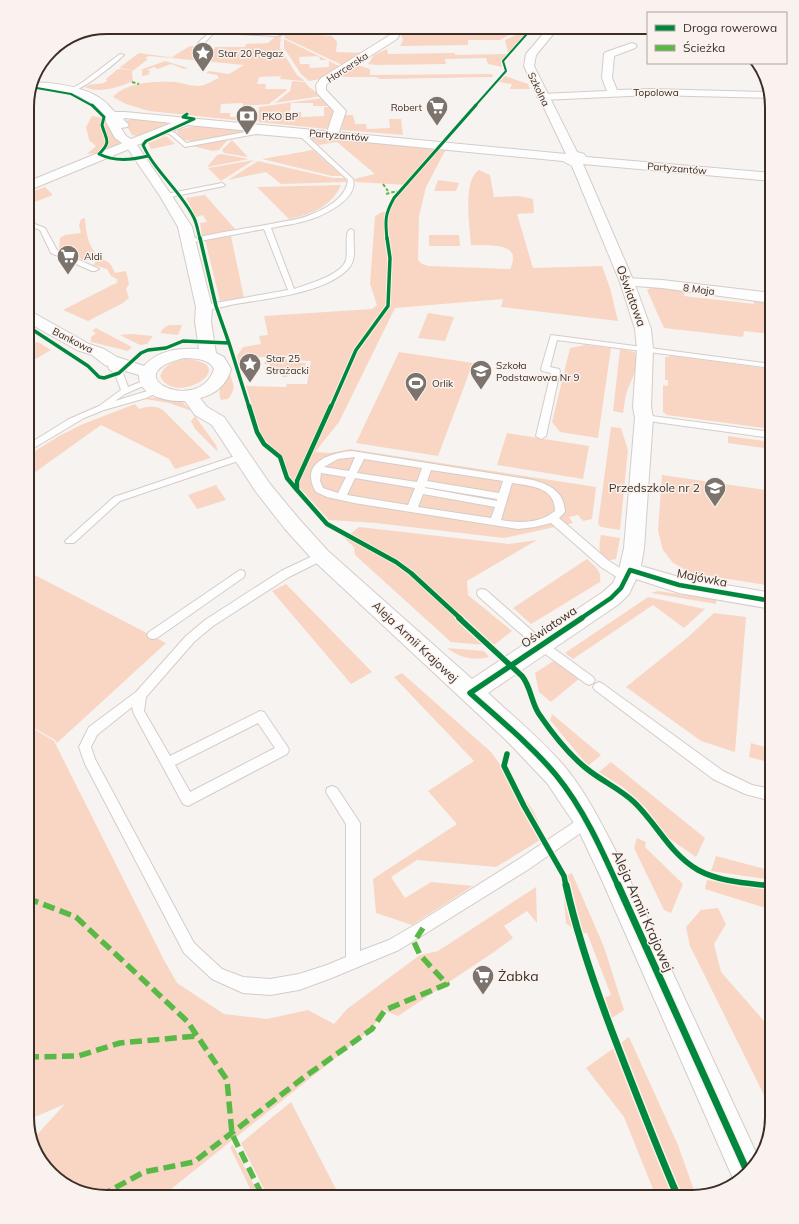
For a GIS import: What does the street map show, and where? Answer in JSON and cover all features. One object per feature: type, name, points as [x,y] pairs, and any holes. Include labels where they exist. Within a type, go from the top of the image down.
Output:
[{"type":"street","name":"Harcerska","points":[[332,135],[340,111],[321,91],[321,85],[326,80],[394,37],[396,34]]},
{"type":"street","name":"Szkolna","points":[[548,34],[531,54],[528,61],[531,74],[574,159]]},
{"type":"street","points":[[613,93],[607,78],[609,54],[632,46]]},
{"type":"street","points":[[37,86],[71,91],[98,102],[112,116],[112,122],[122,138],[130,144],[166,196],[185,227],[189,241],[204,315],[208,355]]},
{"type":"street","name":"Topolowa","points":[[542,97],[613,93],[707,92],[764,95]]},
{"type":"street","name":"Partyzantów","points":[[112,116],[125,115],[305,134],[332,135],[765,176]]},
{"type":"street","points":[[34,184],[187,121]]},
{"type":"street","name":"Oświatowa","points":[[470,693],[611,598],[622,588],[629,574],[634,548],[644,418],[642,407],[645,349],[643,329],[627,282],[581,171],[574,159]]},
{"type":"street","name":"8 Maja","points":[[627,282],[662,284],[765,297]]},
{"type":"street","points":[[184,353],[204,315]]},
{"type":"street","name":"Bankowa","points":[[34,320],[151,382]]},
{"type":"street","points":[[184,353],[208,355],[216,359],[224,370],[222,377],[210,389],[189,395],[172,395],[151,382],[153,366],[161,360],[184,353]]},
{"type":"street","name":"Bankowa","points":[[104,357],[130,355],[161,360]]},
{"type":"street","name":"Aleja Armii Krajowej","points":[[210,389],[217,406],[218,421]]},
{"type":"street","name":"Aleja Armii Krajowej","points":[[189,395],[201,411],[218,421],[263,488],[292,524],[321,556],[515,733],[556,775],[587,820],[612,870],[745,1167]]},
{"type":"street","name":"Majówka","points":[[629,574],[679,585],[765,600]]},
{"type":"lane","points":[[200,44],[211,34]]},
{"type":"lane","points":[[71,91],[85,83],[122,55]]},
{"type":"lane","points":[[165,130],[173,134],[185,145],[256,132],[305,134],[349,177],[352,183],[350,189],[338,203],[314,216],[189,241]]},
{"type":"lane","points":[[166,196],[222,186]]},
{"type":"lane","points":[[34,225],[43,229],[54,252],[95,269]]},
{"type":"lane","points":[[267,226],[292,292]]},
{"type":"lane","points":[[204,315],[292,292],[331,277],[346,266],[349,259],[351,231]]},
{"type":"lane","points":[[541,436],[556,371],[545,369],[554,337],[765,365]]},
{"type":"lane","points":[[104,357],[113,369],[119,373],[125,390]]},
{"type":"lane","points":[[100,409],[125,390],[151,382]]},
{"type":"lane","points":[[34,444],[69,422],[100,409],[137,399],[151,382]]},
{"type":"lane","points":[[644,418],[765,434]]},
{"type":"lane","points":[[341,455],[361,455],[428,466],[533,483],[547,488],[557,496],[560,503],[560,512],[553,519],[529,525],[518,526],[495,523],[330,496],[319,490],[314,478],[317,469],[324,461],[330,457],[341,455]]},
{"type":"lane","points":[[340,497],[361,455]]},
{"type":"lane","points":[[70,540],[117,499],[241,457]]},
{"type":"lane","points":[[412,509],[428,466]]},
{"type":"lane","points":[[317,469],[502,501]]},
{"type":"lane","points":[[495,523],[508,479]]},
{"type":"lane","points":[[553,519],[605,564],[629,574]]},
{"type":"lane","points":[[321,556],[285,574],[209,623],[190,639],[140,695],[93,731],[84,747],[89,760],[189,948],[217,974],[243,984],[270,986],[299,982],[329,972],[394,945],[524,864],[587,820]]},
{"type":"lane","points":[[153,635],[240,574]]},
{"type":"lane","points":[[482,593],[541,645],[718,775],[750,790],[765,793]]},
{"type":"lane","points":[[140,695],[138,711],[167,763],[188,800],[283,750],[260,716],[167,763]]},
{"type":"lane","points":[[332,792],[353,823],[353,961]]},
{"type":"shaded area","points":[[284,34],[332,36],[337,42],[336,52],[364,53],[345,64],[340,64],[285,38]]},
{"type":"shaded area","points":[[401,34],[511,34],[500,40],[468,40],[468,45],[400,46],[403,40]]},
{"type":"shaded area","points":[[518,34],[524,35],[508,53],[505,40]]},
{"type":"shaded area","points":[[277,35],[281,35],[280,48],[297,75],[305,81],[280,79],[281,76],[259,77],[257,84],[266,84],[265,89],[287,89],[269,104],[243,106],[243,103],[221,104],[220,113],[230,113],[230,117],[255,117],[254,122],[149,111],[126,104],[113,97],[119,92],[133,85],[150,82],[175,82],[199,86],[219,78],[217,75],[206,73],[209,71],[229,74],[244,65],[149,56],[145,58],[148,59],[134,70],[119,68],[139,53],[175,58],[172,57],[190,46],[202,46],[201,51],[213,51],[215,47],[245,47],[246,44],[268,43]]},
{"type":"shaded area","points":[[284,39],[319,56],[299,57],[300,64],[309,64],[310,68],[329,67],[329,61],[341,67],[320,79],[309,81],[301,74],[284,48]]},
{"type":"shaded area","points":[[387,49],[388,54],[507,54],[501,61],[502,67],[488,64],[486,58],[445,59],[446,64],[368,64],[374,55]]},
{"type":"shaded area","points":[[319,56],[327,60],[320,60]]},
{"type":"shaded area","points":[[165,61],[188,68],[184,69],[171,64],[158,69],[154,67],[147,70],[151,71],[148,73],[151,74],[142,76],[141,70]]},
{"type":"shaded area","points":[[357,65],[370,69],[370,75],[492,74],[493,77],[380,79],[376,77],[340,77]]},
{"type":"shaded area","points":[[118,69],[133,70],[133,81],[102,90],[85,87],[107,81],[106,79]]},
{"type":"shaded area","points":[[505,76],[528,84],[530,89],[510,89],[512,84],[499,82]]},
{"type":"shaded area","points":[[292,81],[305,82],[309,87],[322,96],[275,103],[290,91]]},
{"type":"shaded area","points":[[323,98],[331,106],[313,106],[313,103],[291,103],[290,112],[301,112],[301,117],[324,116],[324,107],[333,107],[336,111],[327,129],[258,122],[259,107]]},
{"type":"shaded area","points":[[345,115],[353,115],[355,124],[366,124],[367,129],[390,128],[389,119],[401,119],[403,135],[341,130]]},
{"type":"shaded area","points":[[92,116],[106,118],[120,141],[118,146],[103,153],[87,154],[96,146],[89,140],[86,127]]},
{"type":"shaded area","points":[[131,119],[169,123],[137,136],[132,135],[124,122]]},
{"type":"shaded area","points":[[198,125],[254,131],[193,141],[184,140],[177,133],[178,130]]},
{"type":"shaded area","points":[[166,136],[175,144],[151,149],[148,143]]},
{"type":"shaded area","points":[[316,136],[446,149],[426,187],[419,216],[418,260],[422,264],[428,266],[510,269],[513,260],[512,254],[508,249],[494,246],[471,245],[468,205],[470,184],[474,175],[479,170],[490,175],[494,197],[519,196],[533,199],[534,213],[517,214],[533,268],[602,266],[610,288],[618,321],[501,307],[503,299],[395,308],[339,422],[315,452],[330,453],[350,449],[596,487],[592,519],[583,521],[578,515],[569,517],[573,523],[504,538],[376,523],[329,520],[289,476],[282,457],[261,434],[246,386],[286,387],[287,384],[307,384],[311,361],[294,360],[294,357],[258,357],[255,370],[240,369],[237,356],[243,347],[261,344],[259,336],[268,335],[264,316],[372,309],[377,305],[370,284],[375,216],[382,212],[388,212],[395,198],[407,185],[356,182],[354,179],[375,174],[337,142],[319,145],[310,138]]},
{"type":"shaded area","points":[[229,138],[219,150],[212,151],[189,145]]},
{"type":"shaded area","points":[[232,140],[248,157],[224,153],[222,150]]},
{"type":"shaded area","points":[[313,150],[342,176],[332,176],[262,159]]},
{"type":"shaded area","points":[[222,154],[249,159],[207,167],[217,155]]},
{"type":"shaded area","points":[[254,160],[221,181],[208,168]]},
{"type":"shaded area","points":[[258,161],[333,178],[345,178],[347,182],[281,184],[266,172],[228,180]]},
{"type":"shaded area","points":[[438,180],[459,183],[456,191],[434,191]]},
{"type":"shaded area","points":[[341,185],[332,199],[320,208],[305,215],[289,219],[257,187]]},
{"type":"shaded area","points":[[45,187],[53,195],[34,202],[34,191]]},
{"type":"shaded area","points":[[205,195],[236,230],[202,236],[200,223],[207,222],[203,215],[196,217],[186,198]]},
{"type":"shaded area","points":[[85,218],[88,237],[93,250],[99,257],[111,265],[115,273],[126,271],[129,284],[126,289],[129,298],[123,303],[88,321],[63,310],[118,282],[116,281],[118,280],[111,276],[107,269],[93,265],[96,262],[90,259],[86,261],[59,249],[60,238],[65,235],[81,233],[79,225],[81,219]]},
{"type":"shaded area","points":[[429,235],[459,235],[460,246],[429,246]]},
{"type":"shaded area","points":[[231,236],[244,298],[220,301],[205,240]]},
{"type":"shaded area","points":[[652,287],[685,291],[684,296],[754,304],[754,299],[765,300],[765,333],[744,331],[743,337],[664,328],[647,290]]},
{"type":"shaded area","points":[[428,313],[454,317],[445,341],[418,338]]},
{"type":"shaded area","points":[[169,325],[182,325],[178,335],[160,333]]},
{"type":"shaded area","points":[[96,328],[132,347],[128,351],[91,342],[91,337],[96,333],[92,331]]},
{"type":"shaded area","points":[[132,334],[153,336],[147,344],[140,345],[120,335]]},
{"type":"shaded area","points":[[38,342],[51,350],[34,360],[34,343]]},
{"type":"shaded area","points":[[585,345],[611,348],[598,438],[560,432],[552,422],[570,348]]},
{"type":"shaded area","points":[[620,349],[635,352],[637,362],[626,394],[623,413],[613,411]]},
{"type":"shaded area","name":"Orlik","points":[[399,352],[473,363],[438,456],[356,443]]},
{"type":"shaded area","points":[[672,356],[765,368],[765,428],[667,415],[663,412],[663,385],[668,386],[668,380],[665,380],[665,357]]},
{"type":"shaded area","points":[[186,359],[202,362],[209,368],[207,375],[201,381],[191,386],[179,388],[168,385],[160,376],[164,369],[170,364]]},
{"type":"shaded area","points":[[266,359],[287,359],[287,362],[306,363],[303,375],[288,374],[287,377],[282,377],[284,369],[269,368],[270,364],[264,364]]},
{"type":"shaded area","points":[[229,371],[233,383],[233,392],[228,399],[221,400],[219,393],[220,389]]},
{"type":"shaded area","points":[[170,397],[183,403],[192,411],[169,403],[145,399]]},
{"type":"shaded area","points":[[135,404],[139,409],[151,406],[157,407],[163,410],[211,458],[175,469],[169,459],[101,425],[34,473],[34,452],[59,436],[83,424]]},
{"type":"shaded area","points":[[195,416],[216,445],[218,452],[195,429],[191,421]]},
{"type":"shaded area","points":[[611,427],[621,428],[628,450],[620,530],[601,527],[598,524]]},
{"type":"shaded area","points":[[507,433],[589,446],[583,479],[497,465]]},
{"type":"shaded area","points":[[728,436],[765,441],[765,448],[728,443]]},
{"type":"shaded area","name":"Przedszkole nr 2","points":[[662,475],[765,490],[765,585],[692,573],[673,563],[663,550],[658,531]]},
{"type":"shaded area","points":[[216,485],[226,500],[197,509],[188,495]]},
{"type":"shaded area","points":[[359,527],[509,544],[537,540],[467,581],[468,595],[512,631],[494,645],[415,573],[398,561],[350,534]]},
{"type":"shaded area","points":[[340,534],[394,562],[410,574],[485,645],[451,642],[355,555],[354,547]]},
{"type":"shaded area","points":[[601,535],[620,538],[616,559],[606,559],[601,554]]},
{"type":"shaded area","points":[[587,559],[599,572],[600,582],[531,624],[513,608]]},
{"type":"shaded area","points":[[34,575],[166,643],[57,743],[55,740],[34,728]]},
{"type":"shaded area","points":[[286,584],[372,672],[351,684],[272,591]]},
{"type":"shaded area","points":[[658,591],[716,600],[716,604],[651,593]]},
{"type":"shaded area","points":[[648,597],[705,609],[684,628],[653,605],[573,659],[565,653]]},
{"type":"shaded area","points":[[714,613],[746,617],[735,752],[701,741],[626,687],[687,638]]},
{"type":"shaded area","points":[[447,648],[484,651],[489,657],[478,659],[467,658]]},
{"type":"shaded area","points":[[555,660],[580,678],[551,702],[539,692],[535,673]]},
{"type":"shaded area","points":[[402,673],[491,752],[533,810],[545,837],[496,867],[417,860],[391,877],[405,898],[431,882],[473,886],[412,925],[376,913],[373,879],[457,824],[428,791],[474,761],[394,677]]},
{"type":"shaded area","points":[[552,714],[601,755],[588,766],[550,720]]},
{"type":"shaded area","points":[[34,729],[54,741],[177,983],[224,1014],[267,1019],[308,1010],[334,1024],[347,1009],[420,955],[438,951],[536,887],[537,923],[527,911],[504,926],[513,938],[494,952],[398,1016],[384,1010],[372,1029],[170,1190],[93,1189],[66,1178],[46,1158],[36,1136],[65,1104],[34,1117]]},
{"type":"shaded area","points":[[751,743],[765,747],[765,761],[749,757]]},
{"type":"shaded area","points":[[611,762],[705,838],[696,857],[664,835],[646,808],[624,788],[599,772]]},
{"type":"shaded area","points":[[637,838],[646,842],[645,847],[683,884],[671,913],[664,910],[634,848]]},
{"type":"shaded area","points":[[716,856],[765,869],[765,879],[711,871]]},
{"type":"shaded area","points":[[572,873],[604,947],[624,1010],[606,1022],[596,1001],[611,995],[587,933],[578,933],[566,923],[562,878]]},
{"type":"shaded area","points":[[707,880],[765,889],[765,908],[705,889]]},
{"type":"shaded area","points":[[718,908],[726,924],[714,944],[721,972],[765,1022],[765,1097],[690,946],[686,927],[701,910]]},
{"type":"shaded area","points":[[629,1037],[678,1145],[694,1190],[653,1190],[624,1117],[586,1068]]},
{"type":"shaded area","points":[[291,1102],[336,1190],[264,1190],[241,1143]]},
{"type":"shaded area","points":[[233,1145],[256,1190],[251,1190],[230,1147]]},
{"type":"marked path","points":[[132,82],[139,84]]},
{"type":"marked path","points":[[383,184],[388,191]]},
{"type":"marked path","points":[[386,194],[397,191]]},
{"type":"marked path","points":[[34,901],[76,917],[187,1021],[227,1080],[232,1134],[260,1190]]},
{"type":"marked path","points":[[111,1190],[144,1172],[194,1162],[303,1078],[372,1029],[385,1010],[447,984],[420,955],[414,942],[423,928]]},
{"type":"marked path","points":[[34,1057],[78,1056],[120,1043],[197,1036]]},
{"type":"cycle path","points":[[527,34],[503,61],[506,71],[394,198],[387,211],[385,221],[390,258],[388,306],[356,350],[297,481],[297,490],[327,524],[396,562],[411,573],[515,669],[527,683],[533,702],[539,714],[571,754],[588,770],[622,792],[634,802],[650,820],[670,847],[687,863],[698,870],[725,880],[765,885]]},
{"type":"cycle path","points":[[36,88],[71,94],[81,98],[98,109],[104,117],[102,120],[102,125],[108,138],[106,147],[99,154],[116,160],[136,159],[148,156]]},
{"type":"cycle path","points":[[34,331],[88,366],[99,377],[104,378],[119,373],[141,353],[148,350],[166,348],[183,341],[229,343],[216,306],[195,219],[188,207],[148,156],[143,145],[146,141],[194,119],[183,117],[187,114]]},
{"type":"cycle path","points":[[229,343],[257,432],[264,444],[280,457],[287,478],[297,490]]},
{"type":"cycle path","points":[[745,1167],[611,870],[587,821],[556,775],[515,733],[470,693],[611,598],[621,588],[630,570],[679,585],[765,600]]},
{"type":"cycle path","points":[[507,754],[504,766],[524,806],[564,876],[574,922],[597,992],[646,1121],[675,1190]]},
{"type":"place","name":"Star 20 Pegaz","points":[[203,72]]},
{"type":"place","name":"Robert","points":[[437,126]]},
{"type":"place","name":"PKO BP","points":[[247,136]]},
{"type":"place","name":"Aldi","points":[[68,276]]},
{"type":"place","name":"Star 25 Strażacki","points":[[250,384]]},
{"type":"place","name":"Szkoła Podstawowa Nr 9","points":[[481,390]]},
{"type":"place","name":"Orlik","points":[[416,402]]},
{"type":"place","name":"Przedszkole nr 2","points":[[715,508]]},
{"type":"place","name":"Żabka","points":[[483,996]]}]
